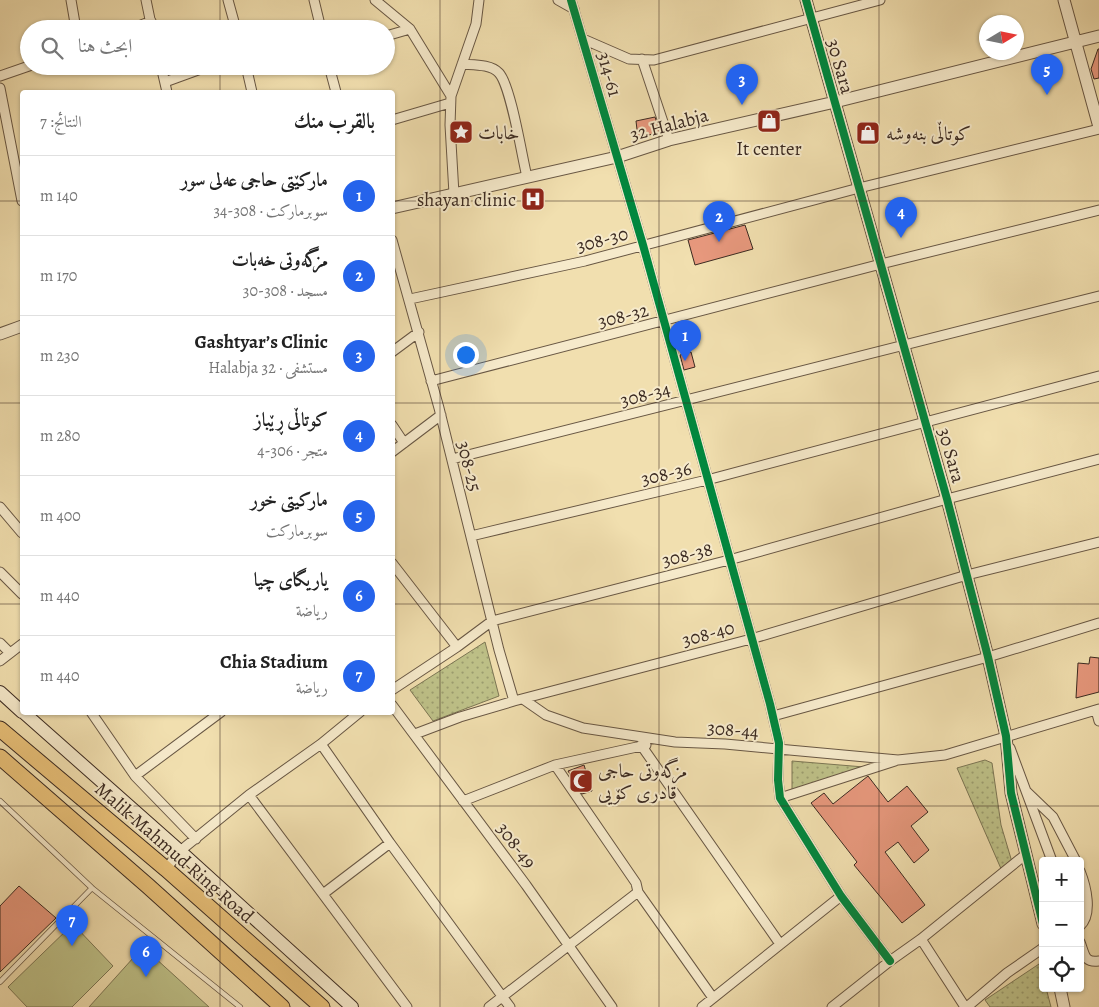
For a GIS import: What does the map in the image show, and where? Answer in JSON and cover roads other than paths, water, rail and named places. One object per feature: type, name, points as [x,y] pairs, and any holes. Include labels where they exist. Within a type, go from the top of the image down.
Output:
[{"type":"highway","name":"Malik Mahmud Ring Road","points":[[0,729],[166,869],[322,1007]]},
{"type":"highway","points":[[2,759],[148,886],[282,1007]]},
{"type":"main road","points":[[0,692],[20,709]]},
{"type":"main road","points":[[26,715],[180,850],[352,1007]]},
{"type":"street","points":[[71,0],[74,20]]},
{"type":"street","points":[[146,0],[151,20]]},
{"type":"street","points":[[228,0],[234,20]]},
{"type":"street","points":[[314,0],[319,20]]},
{"type":"street","points":[[375,0],[410,30],[451,99]]},
{"type":"street","points":[[454,194],[451,99],[476,24],[478,0]]},
{"type":"street","points":[[558,0],[574,9]]},
{"type":"street","name":"314-61","points":[[571,0],[643,245],[684,401],[772,716],[779,750],[778,780],[780,798]]},
{"type":"street","name":"30 Sara","points":[[806,0],[967,575],[1006,736],[1011,793],[1039,909]]},
{"type":"street","points":[[583,39],[630,59],[654,60],[690,52],[880,0]]},
{"type":"street","points":[[1064,0],[1099,128]]},
{"type":"street","points":[[395,34],[410,30]]},
{"type":"street","name":"32 Halabja","points":[[395,207],[617,157],[670,140],[835,102],[1099,36]]},
{"type":"street","points":[[642,59],[670,140]]},
{"type":"street","points":[[462,64],[488,66],[499,72],[515,121],[526,177]]},
{"type":"street","points":[[0,76],[20,69]]},
{"type":"street","points":[[163,75],[167,90]]},
{"type":"street","points":[[165,82],[184,75]]},
{"type":"street","points":[[248,75],[252,90]]},
{"type":"street","points":[[332,75],[336,90]]},
{"type":"street","points":[[0,88],[1,101],[18,150],[20,176]]},
{"type":"street","points":[[395,119],[451,99]]},
{"type":"street","name":"308-30","points":[[410,299],[584,262],[859,188],[1099,128]]},
{"type":"street","name":"308-32","points":[[432,380],[663,322],[881,264],[1099,210]]},
{"type":"street","name":"308-25","points":[[395,252],[432,380],[492,621],[518,700]]},
{"type":"street","name":"308-34","points":[[452,459],[1099,296]]},
{"type":"street","points":[[0,334],[20,327]]},
{"type":"street","points":[[395,350],[419,332]]},
{"type":"street","name":"308-36","points":[[471,536],[707,480],[1099,376]]},
{"type":"street","points":[[395,450],[441,415]]},
{"type":"street","points":[[395,430],[404,443]]},
{"type":"street","name":"308-38","points":[[492,621],[729,560],[1099,459]]},
{"type":"street","points":[[0,507],[20,527]]},
{"type":"street","name":"308-40","points":[[415,734],[460,717],[518,700],[751,639],[967,575],[1099,542]]},
{"type":"street","points":[[395,567],[457,647]]},
{"type":"street","points":[[0,572],[20,592]]},
{"type":"street","points":[[395,688],[492,621]]},
{"type":"street","points":[[772,716],[988,657],[1099,624]]},
{"type":"street","points":[[0,643],[10,654]]},
{"type":"street","points":[[0,661],[20,646]]},
{"type":"street","name":"308-44","points":[[518,700],[546,715],[583,728],[675,742],[725,744],[898,760],[945,755],[1097,709]]},
{"type":"street","name":"308-49","points":[[395,709],[612,1007]]},
{"type":"street","points":[[1097,709],[1099,721]]},
{"type":"street","points":[[92,715],[135,776],[196,839]]},
{"type":"street","points":[[135,776],[217,715]]},
{"type":"street","points":[[166,869],[180,850],[250,795],[321,744],[356,715]]},
{"type":"street","points":[[1006,736],[1024,790],[1050,857]]},
{"type":"street","points":[[463,801],[555,765],[641,745],[675,742]]},
{"type":"street","points":[[321,744],[390,843],[510,1007]]},
{"type":"street","points":[[641,745],[780,944]]},
{"type":"street","points":[[890,961],[841,896],[780,798],[898,760]]},
{"type":"street","points":[[555,765],[636,882],[638,892],[713,998]]},
{"type":"street","points":[[1024,790],[1053,817],[1074,857]]},
{"type":"street","points":[[250,795],[407,1007]]},
{"type":"street","points":[[323,894],[390,843]]},
{"type":"street","points":[[832,1007],[921,939],[1025,855]]},
{"type":"street","points":[[1084,885],[1087,914],[1084,922]]},
{"type":"street","points":[[489,1007],[568,944],[638,892]]},
{"type":"street","points":[[702,1007],[841,896]]},
{"type":"street","points":[[921,939],[966,1007],[1007,973],[1039,951]]},
{"type":"street","points":[[1082,947],[1087,960],[1091,962],[1099,961]]},
{"type":"street","points":[[1061,992],[1064,1007]]},
{"type":"lane","points":[[0,800],[92,888],[240,1007]]},
{"type":"lane","points":[[0,982],[92,888]]},
{"type":"place","name":"مارکیتی خور","points":[[1047,95]]},
{"type":"place","name":"Gashtyar’s Clinic","points":[[742,105]]},
{"type":"place","name":"It center","points":[[769,121]]},
{"type":"place","name":"خابات","points":[[461,132]]},
{"type":"place","name":"کوتاڵی بنەوشە","points":[[868,133]]},
{"type":"place","name":"shayan clinic","points":[[533,199]]},
{"type":"place","name":"کوتاڵی ڕێباز","points":[[901,238]]},
{"type":"place","name":"مزگەوتی خەبات","points":[[719,242]]},
{"type":"place","name":"مارکێتی حاجی عەلی سور","points":[[685,361]]},
{"type":"place","name":"مزگەوتی حاجی قادری کۆیی","points":[[581,781]]},
{"type":"place","name":"Chia Stadium","points":[[72,946]]},
{"type":"place","name":"یاریگای چیا","points":[[146,977]]}]
